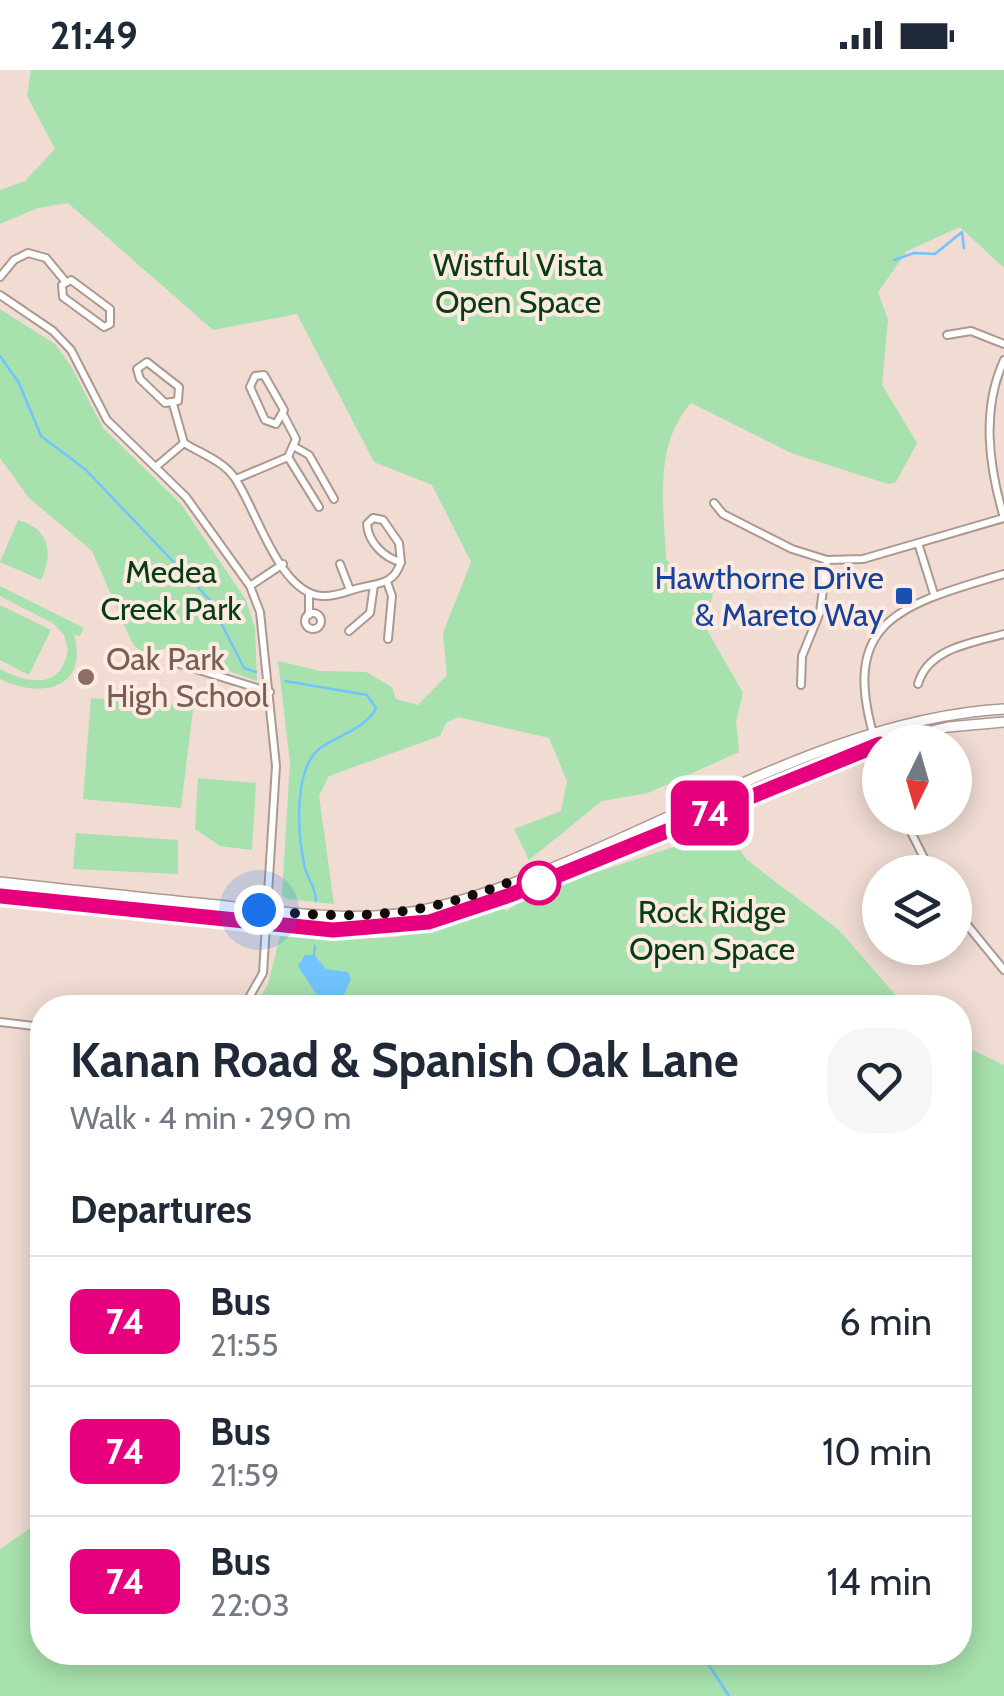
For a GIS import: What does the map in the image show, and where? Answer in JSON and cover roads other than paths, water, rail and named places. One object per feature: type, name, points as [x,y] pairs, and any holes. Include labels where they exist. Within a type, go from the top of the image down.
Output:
[{"type":"main road","points":[[925,725],[950,714],[1004,710]]},
{"type":"main road","points":[[970,725],[1004,722]]},
{"type":"main road","points":[[0,882],[374,917],[463,900],[862,751]]},
{"type":"main road","points":[[0,896],[358,931],[447,918],[862,752]]},
{"type":"street","points":[[0,277],[14,260],[28,253],[46,258],[65,281],[80,284],[110,309],[110,324],[104,327],[96,323],[63,297],[60,288],[65,281]]},
{"type":"street","points":[[0,296],[62,340],[78,360],[107,420],[158,466],[250,586],[264,628],[276,766],[263,973],[250,995]]},
{"type":"street","points":[[947,335],[971,331],[1004,344]]},
{"type":"street","points":[[714,502],[722,514],[792,549],[827,560],[863,559],[1004,518],[990,456],[993,391],[1004,360]]},
{"type":"street","points":[[153,363],[179,387],[181,396],[174,404],[165,402],[140,380],[140,364],[153,363]]},
{"type":"street","points":[[236,479],[288,456],[296,438],[270,379],[255,376],[250,386],[265,420],[276,424],[284,416]]},
{"type":"street","points":[[174,404],[184,443],[222,464],[236,479],[258,528],[293,580],[309,593],[327,597],[387,582],[397,574],[401,562],[399,543],[383,520],[369,520],[367,531],[384,556],[401,562]]},
{"type":"street","points":[[158,466],[184,443]]},
{"type":"street","points":[[294,447],[309,455],[334,499]]},
{"type":"street","points":[[288,456],[319,507]]},
{"type":"street","points":[[918,544],[934,594]]},
{"type":"street","points":[[802,685],[799,668],[820,612],[827,560]]},
{"type":"street","points":[[250,586],[283,564]]},
{"type":"street","points":[[340,564],[350,590]]},
{"type":"street","points":[[872,725],[862,694],[869,651],[896,614],[934,594],[1004,574]]},
{"type":"street","points":[[387,582],[392,596],[388,639]]},
{"type":"street","points":[[349,632],[370,613],[374,585]]},
{"type":"street","points":[[309,593],[309,615]]},
{"type":"street","points":[[918,684],[922,668],[942,652],[1004,634]]},
{"type":"street","points":[[173,662],[270,692]]},
{"type":"street","points":[[972,931],[1004,970]]},
{"type":"street","points":[[0,1022],[30,1026]]},
{"type":"water","points":[[305,955],[314,955],[326,969],[348,972],[351,979],[344,995],[317,995],[298,966]]},
{"type":"waterway","points":[[894,260],[914,253],[935,254],[962,232],[964,248]]},
{"type":"waterway","points":[[0,356],[19,383],[41,436],[86,470],[209,599],[244,668],[256,672]]},
{"type":"waterway","points":[[285,681],[367,695],[376,708],[358,726],[319,749],[305,772],[300,836],[305,869],[316,901]]},
{"type":"waterway","points":[[314,955],[315,946]]},
{"type":"waterway","points":[[709,1665],[729,1696]]},
{"type":"place","name":"Hawthorne Drive & Mareto Way","points":[[904,596]]},
{"type":"place","name":"Oak Park High School","points":[[86,677]]},
{"type":"park label","name":"Wistful Vista Open Space","points":[[518,284]]},
{"type":"park label","name":"Medea Creek Park","points":[[171,590]]},
{"type":"park label","name":"Rock Ridge Open Space","points":[[712,930]]}]
